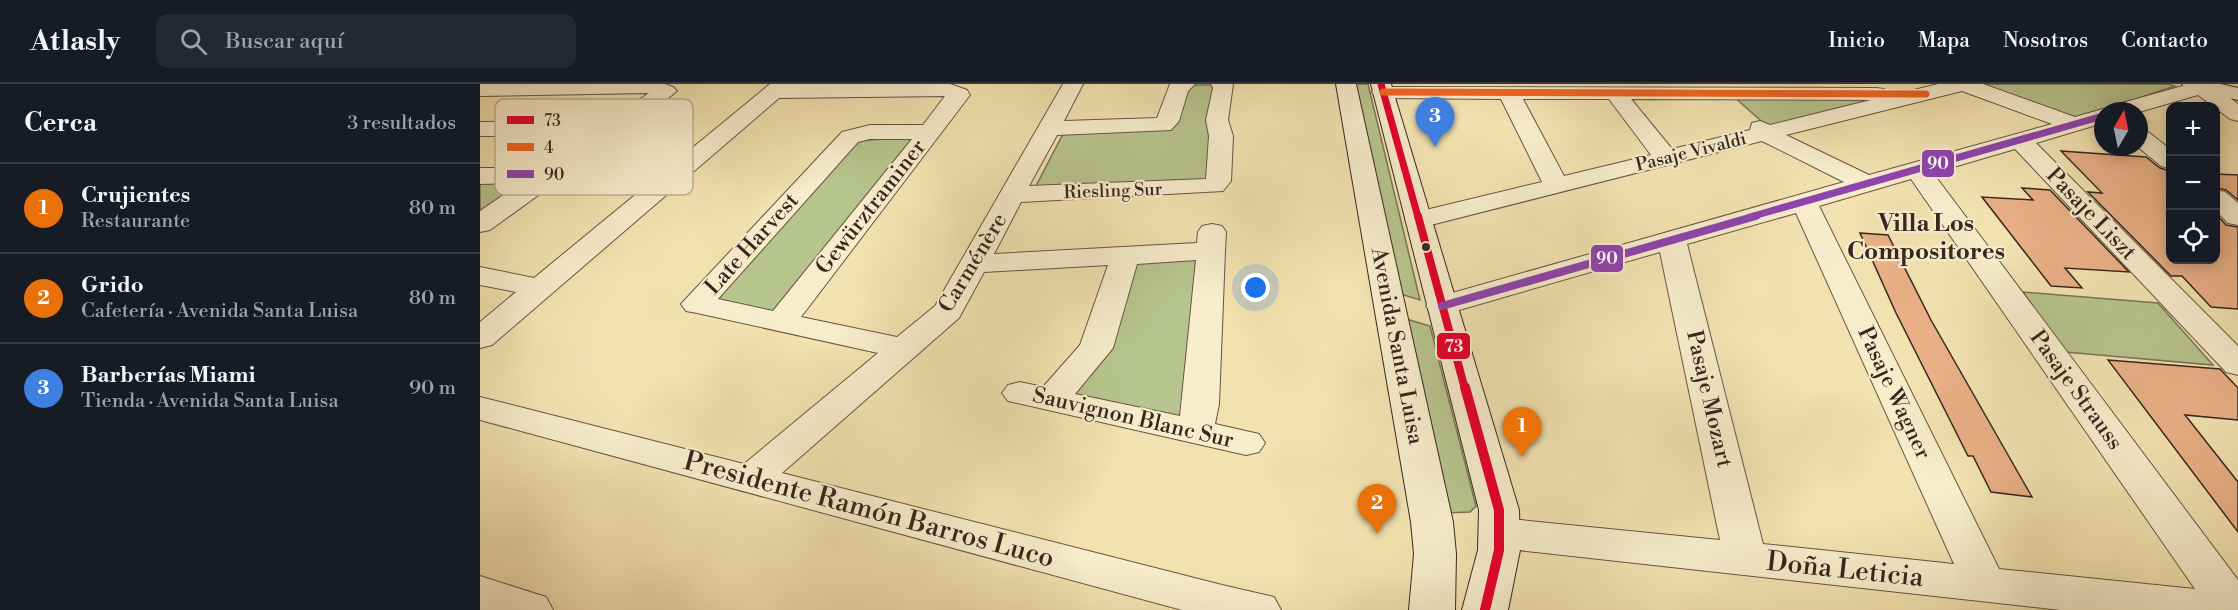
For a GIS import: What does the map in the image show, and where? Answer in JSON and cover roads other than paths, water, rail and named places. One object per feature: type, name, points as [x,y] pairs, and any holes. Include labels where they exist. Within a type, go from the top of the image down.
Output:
[{"type":"street","name":"Carménère","points":[[751,479],[948,311],[1073,84]]},
{"type":"street","name":"Riesling Sur","points":[[1013,195],[1214,186],[1218,181],[1221,136],[1217,120],[1224,86],[1221,84]]},
{"type":"street","name":"Avenida Santa Luisa","points":[[1346,84],[1432,522],[1435,573],[1432,610]]},
{"type":"street","points":[[1963,84],[2074,124]]},
{"type":"street","name":"Pasaje Vivaldi","points":[[1419,220],[1963,84]]},
{"type":"street","points":[[1050,128],[1163,125],[1168,121],[1178,88],[1183,85]]},
{"type":"street","points":[[2197,85],[2238,114]]},
{"type":"street","points":[[2146,102],[2197,85],[2238,94]]},
{"type":"street","points":[[480,90],[652,87],[665,90],[657,99]]},
{"type":"street","points":[[693,159],[778,88]]},
{"type":"street","name":"Gewürztraminer","points":[[778,88],[957,91],[958,97],[781,322]]},
{"type":"street","points":[[1489,608],[1500,533],[1494,487],[1382,88],[1509,93],[1926,94]]},
{"type":"street","points":[[513,99],[528,89]]},
{"type":"street","points":[[1509,93],[1557,186]]},
{"type":"street","points":[[1616,93],[1667,159]]},
{"type":"street","points":[[1725,93],[1767,134],[1867,184]]},
{"type":"street","points":[[480,121],[495,111]]},
{"type":"street","points":[[1442,306],[2094,118]]},
{"type":"street","points":[[480,129],[495,129]]},
{"type":"street","name":"Late Harvest","points":[[906,349],[697,304],[847,140],[856,135],[930,132]]},
{"type":"street","name":"Pasaje Liszt","points":[[2020,140],[2238,365]]},
{"type":"street","points":[[2148,143],[2166,158]]},
{"type":"street","name":"Pasaje Strauss","points":[[1917,169],[2235,610]]},
{"type":"street","points":[[480,176],[495,176]]},
{"type":"street","points":[[480,224],[521,195]]},
{"type":"street","points":[[480,338],[651,195]]},
{"type":"street","points":[[2220,201],[2238,217]]},
{"type":"street","name":"Pasaje Wagner","points":[[1804,202],[1985,585]]},
{"type":"street","name":"Pasaje Mozart","points":[[1672,240],[1745,559]]},
{"type":"street","points":[[975,264],[1125,257],[1212,242],[1201,404],[1194,432]]},
{"type":"street","name":"Sauvignon Blanc Sur","points":[[1125,257],[1096,348],[1036,396],[1246,443]]},
{"type":"street","points":[[480,276],[540,288]]},
{"type":"street","points":[[2200,326],[2238,328]]},
{"type":"street","name":"Presidente Ramón Barros Luco","points":[[480,408],[1221,603],[1258,610]]},
{"type":"street","name":"Doña Leticia","points":[[1500,533],[2226,610]]},
{"type":"street","points":[[480,594],[530,610]]},
{"type":"place","name":"Barberías Miami","points":[[1435,147]]},
{"type":"place","name":"Crujientes","points":[[1522,457]]},
{"type":"place","name":"Grido","points":[[1377,534]]},
{"type":"district","name":"Villa Los Compositores","points":[[1926,238]]}]
